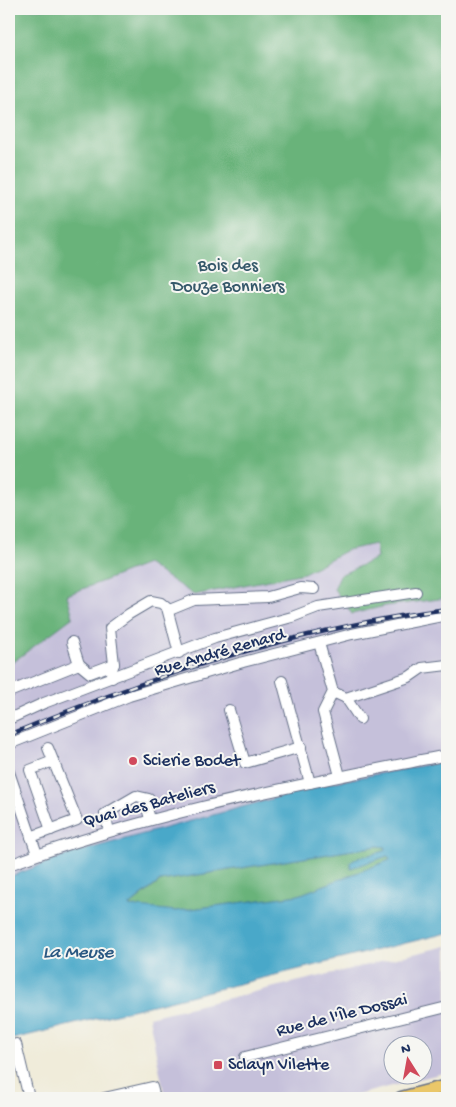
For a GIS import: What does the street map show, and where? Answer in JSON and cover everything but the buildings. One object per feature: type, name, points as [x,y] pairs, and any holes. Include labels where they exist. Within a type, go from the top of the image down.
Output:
[{"type":"main road","points":[[401,1098],[447,1086]]},
{"type":"street","points":[[172,609],[194,600],[268,597],[300,588],[314,589]]},
{"type":"street","points":[[9,719],[44,702],[215,638],[292,617],[318,607],[416,592]]},
{"type":"street","points":[[112,678],[111,672],[114,664],[110,628],[151,601],[161,603],[167,608],[179,653]]},
{"type":"street","name":"Rue André Renard","points":[[9,744],[129,696],[319,642],[447,616]]},
{"type":"street","points":[[72,642],[79,664],[90,673],[94,684]]},
{"type":"street","points":[[319,642],[333,692],[323,712],[340,776]]},
{"type":"street","points":[[9,692],[79,664]]},
{"type":"street","points":[[90,673],[114,664]]},
{"type":"street","points":[[346,698],[409,677],[422,668],[447,665]]},
{"type":"street","points":[[282,681],[310,783]]},
{"type":"street","points":[[333,692],[346,698],[360,720]]},
{"type":"street","points":[[229,710],[245,763],[301,747]]},
{"type":"street","points":[[31,837],[77,820],[48,748]]},
{"type":"street","name":"Quai des Bateliers","points":[[9,865],[150,819],[340,776],[447,755]]},
{"type":"street","points":[[51,830],[30,770],[53,761]]},
{"type":"street","points":[[9,772],[38,854]]},
{"type":"street","points":[[109,831],[105,814],[136,796],[148,798],[147,808],[150,819]]},
{"type":"street","name":"Rue de l'Île Dossai","points":[[244,1058],[447,1007]]},
{"type":"street","points":[[16,1044],[29,1098]]},
{"type":"street","points":[[104,1098],[152,1087],[154,1098]]},
{"type":"shaded area","points":[[447,517],[447,761],[330,783],[70,854],[9,877],[9,665],[73,617],[66,595],[176,553]]},
{"type":"shaded area","points":[[447,946],[447,1072],[434,1075],[434,1034],[384,1034],[384,1084],[400,1084],[345,1098],[165,1098],[149,1017]]},
{"type":"green space","name":"Bois des Douze Bonniers","points":[[9,9],[447,9],[447,598],[385,606],[352,614],[334,589],[340,575],[377,558],[375,544],[347,550],[304,573],[194,595],[147,564],[67,595],[73,617],[9,665]]},
{"type":"green space","points":[[378,846],[386,847],[385,851],[354,859],[351,867],[388,856],[390,860],[299,895],[176,911],[128,907],[161,881]]},
{"type":"water","name":"La Meuse","points":[[447,761],[447,933],[9,1040],[9,877],[70,854],[330,783]],"holes":[[[378,846],[386,847],[385,851],[354,859],[350,862],[351,868],[388,856],[390,860],[299,895],[176,911],[129,906],[160,881]]]},
{"type":"railway","points":[[9,735],[115,693],[224,657],[335,629],[447,609]]},
{"type":"place","name":"Scierie Bodet","points":[[133,761]]},
{"type":"place","name":"Sclayn Vilette","points":[[218,1065]]}]
